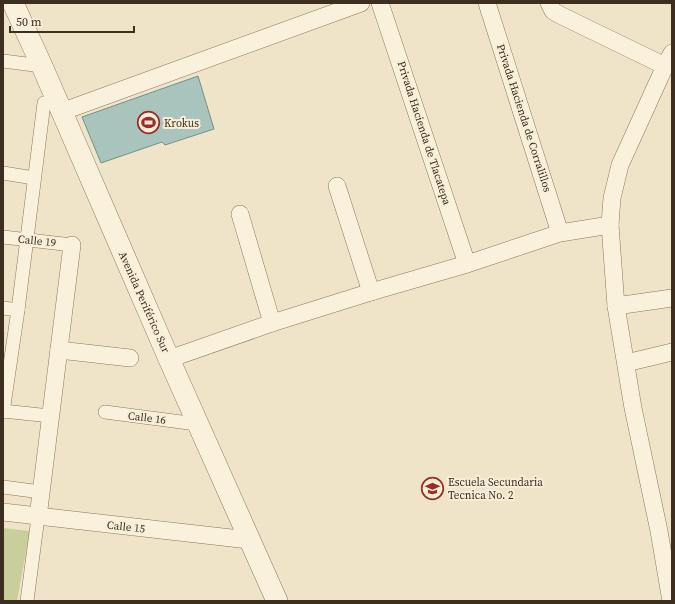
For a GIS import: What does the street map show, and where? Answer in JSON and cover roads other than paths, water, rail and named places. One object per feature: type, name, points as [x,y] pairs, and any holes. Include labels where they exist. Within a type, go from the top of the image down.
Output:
[{"type":"street","name":"Avenida Periférico Sur","points":[[13,3],[42,66],[53,108],[169,359],[277,601]]},
{"type":"street","points":[[50,416],[3,412],[18,310],[34,178],[53,108],[361,3]]},
{"type":"street","name":"Privada Hacienda de Tlacatepa","points":[[380,3],[467,264]]},
{"type":"street","name":"Privada Hacienda de Corralillos","points":[[487,3],[560,233]]},
{"type":"street","points":[[549,3],[553,11],[560,15],[668,60],[620,165],[612,198],[610,225],[616,306],[633,408],[666,530],[672,601]]},
{"type":"street","points":[[3,61],[42,66]]},
{"type":"street","points":[[3,173],[34,178]]},
{"type":"street","points":[[337,186],[371,292]]},
{"type":"street","points":[[240,214],[272,323]]},
{"type":"street","points":[[169,359],[272,323],[467,264],[560,233],[610,225]]},
{"type":"street","name":"Calle 19","points":[[3,237],[72,245]]},
{"type":"street","points":[[27,601],[72,245]]},
{"type":"street","points":[[616,306],[672,298]]},
{"type":"street","points":[[3,308],[18,310]]},
{"type":"street","points":[[59,350],[130,358]]},
{"type":"street","points":[[626,363],[672,352]]},
{"type":"street","name":"Calle 16","points":[[106,412],[188,423]]},
{"type":"street","points":[[3,487],[41,492]]},
{"type":"street","name":"Calle 15","points":[[3,512],[249,540]]},
{"type":"water","name":"Krokus","points":[[198,76],[214,129],[165,145],[162,142],[101,163],[82,117]]},
{"type":"place","name":"Krokus","points":[[148,123]]},
{"type":"place","name":"Escuela Secundaria Tecnica No. 2","points":[[432,488]]}]
